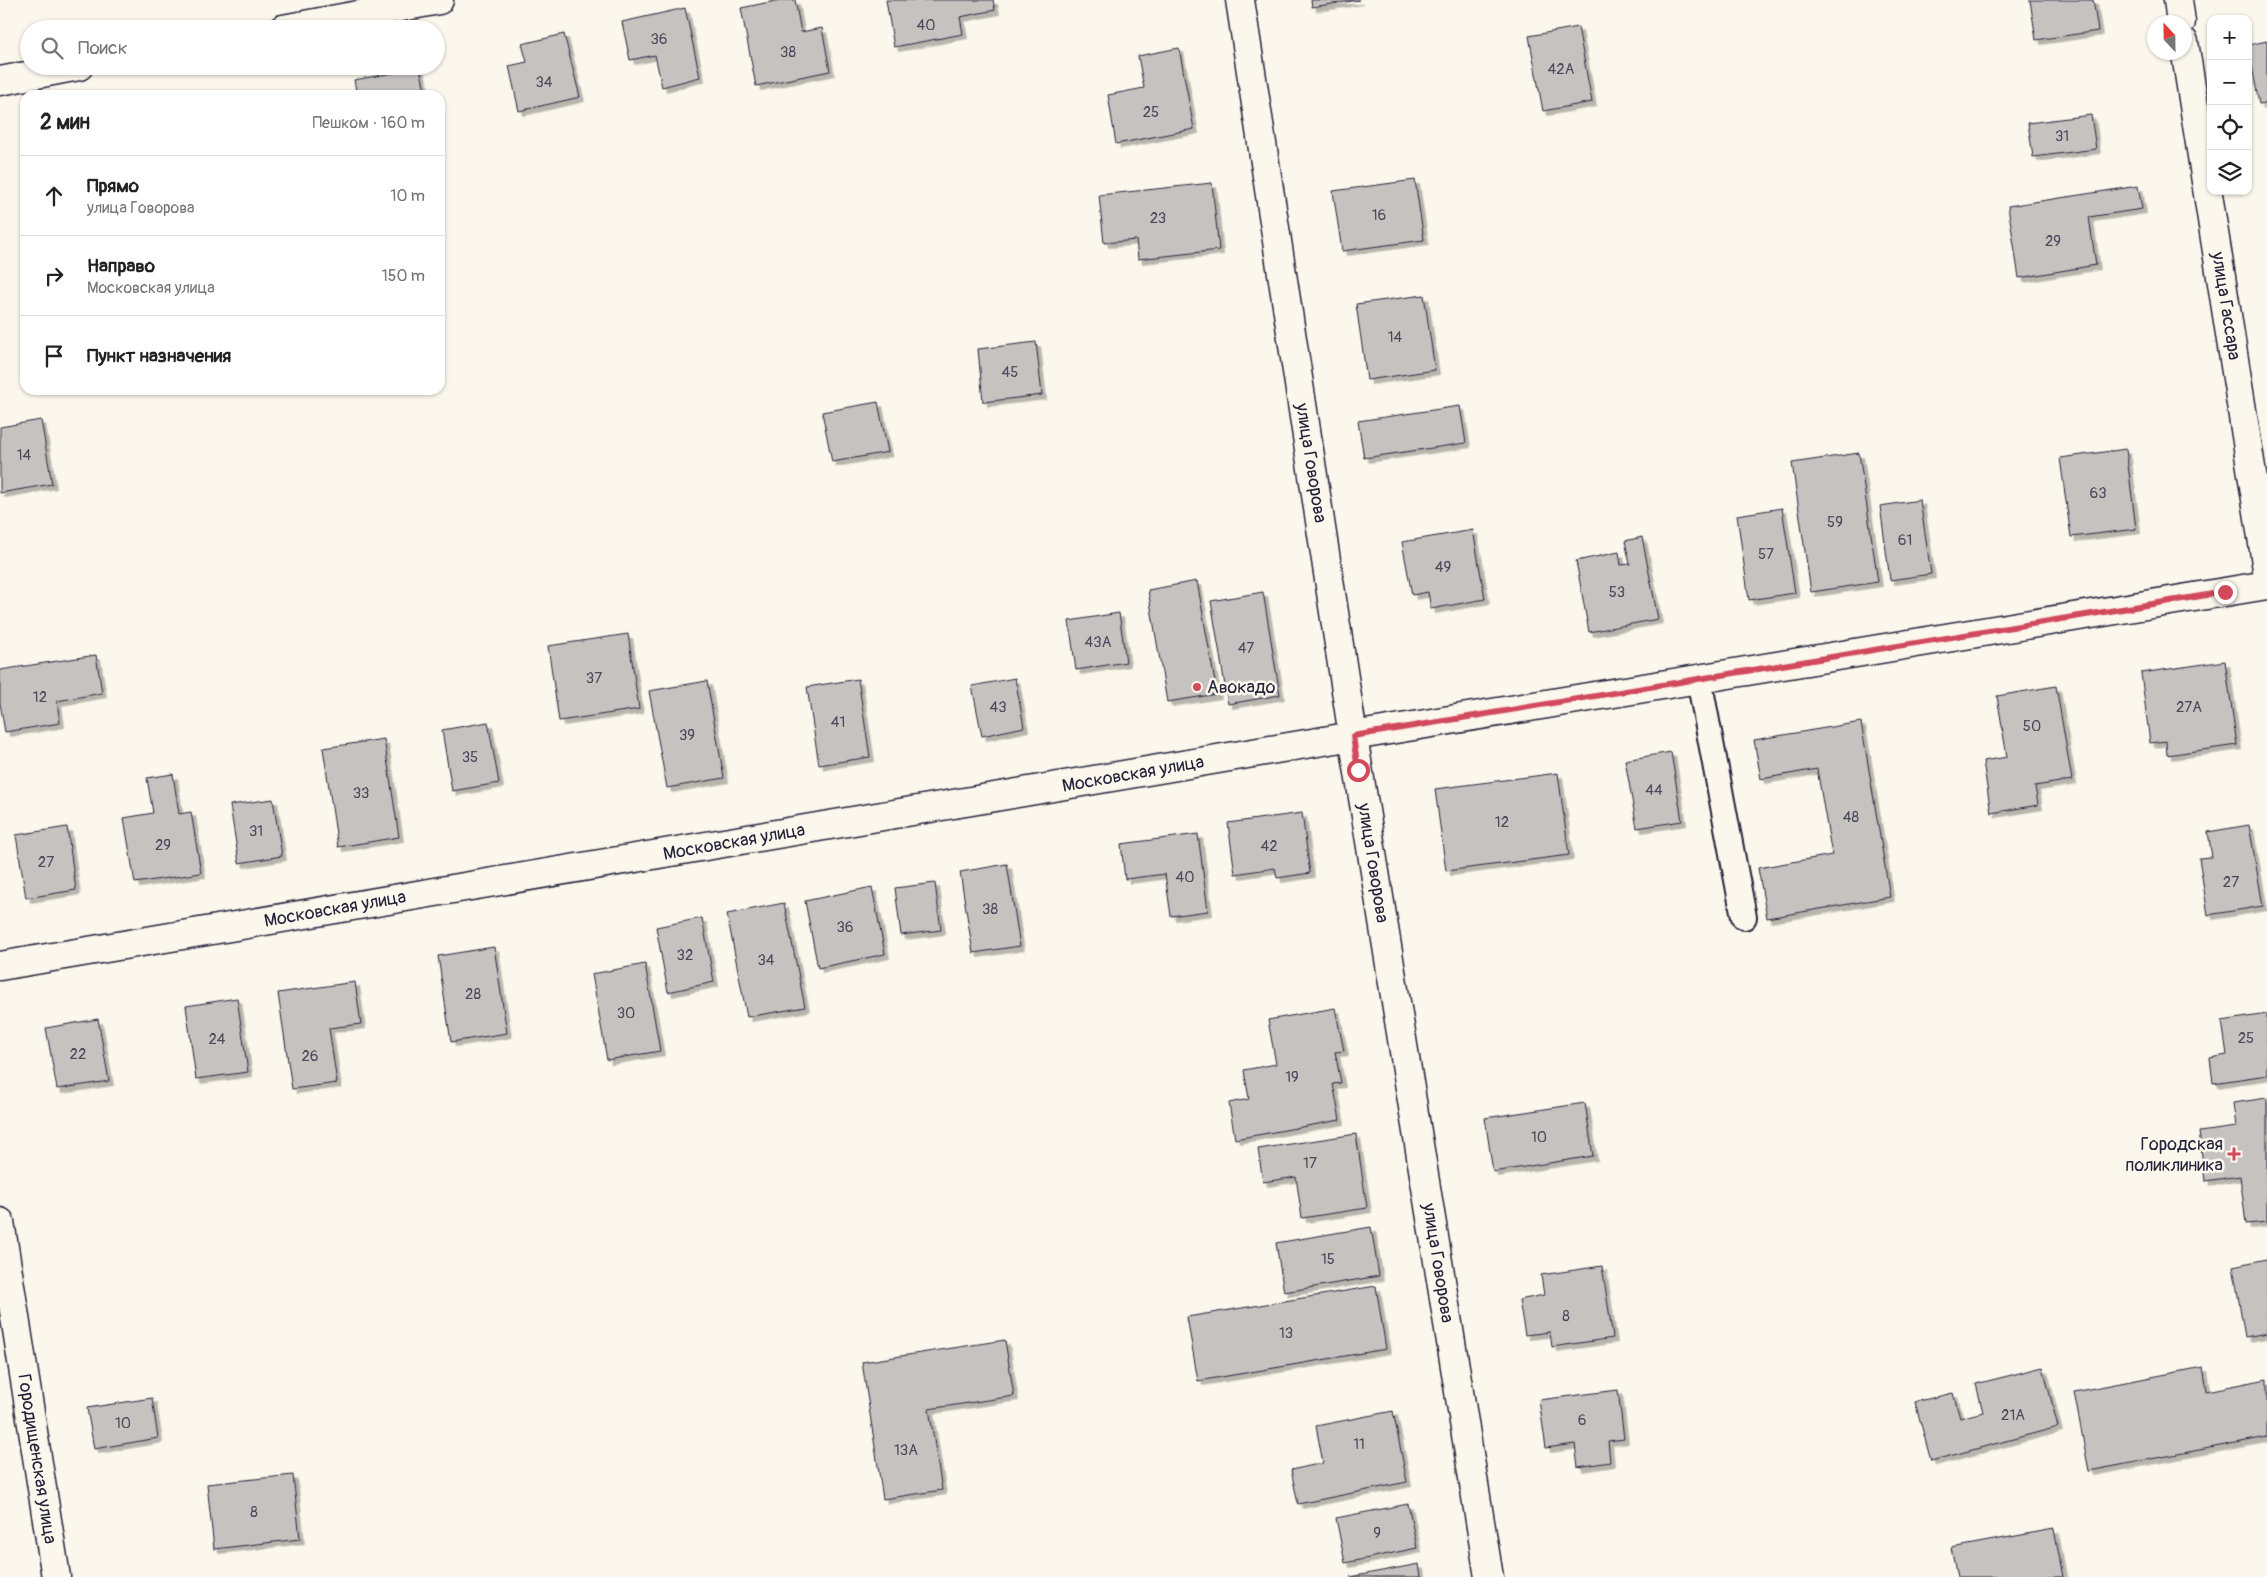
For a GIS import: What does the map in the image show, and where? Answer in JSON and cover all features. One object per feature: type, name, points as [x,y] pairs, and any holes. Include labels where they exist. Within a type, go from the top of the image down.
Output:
[{"type":"main road","points":[[331,20],[439,0]]},
{"type":"main road","name":"улица Говорова","points":[[1240,0],[1353,736],[1489,1577]]},
{"type":"main road","points":[[2178,0],[2180,15]]},
{"type":"main road","name":"улица Гассара","points":[[2187,60],[2267,569]]},
{"type":"main road","points":[[0,81],[32,75]]},
{"type":"main road","name":"Московская улица","points":[[0,966],[1353,736],[2267,585]]},
{"type":"main road","name":"Городищенская улица","points":[[0,1222],[56,1577]]},
{"type":"lane","points":[[1699,679],[1744,917]]},
{"type":"building","points":[[780,0],[795,0],[801,32],[822,28],[830,71],[756,86],[741,8]]},
{"type":"building","points":[[886,0],[993,0],[995,10],[960,17],[963,34],[894,47]]},
{"type":"building","points":[[1311,0],[1359,0],[1312,7]]},
{"type":"building","points":[[2030,0],[2093,0],[2098,31],[2036,40]]},
{"type":"building","points":[[685,8],[700,77],[662,87],[655,55],[630,60],[622,22]]},
{"type":"building","points":[[1578,27],[1592,102],[1543,111],[1529,36]]},
{"type":"building","points":[[564,34],[580,97],[519,111],[509,66],[527,62],[522,44]]},
{"type":"building","points":[[2267,41],[2267,103],[2259,104],[2252,66],[2252,44]]},
{"type":"building","points":[[1179,48],[1194,129],[1116,144],[1108,95],[1144,88],[1138,56]]},
{"type":"building","points":[[382,75],[422,75],[425,90],[356,90],[354,80]]},
{"type":"building","points":[[2091,115],[2096,149],[2033,157],[2028,123]]},
{"type":"building","points":[[1415,180],[1424,240],[1342,251],[1333,191]]},
{"type":"building","points":[[1212,183],[1219,250],[1138,259],[1136,240],[1104,243],[1099,195]]},
{"type":"building","points":[[2138,186],[2142,209],[2089,217],[2096,265],[2019,278],[2008,206]]},
{"type":"building","points":[[1424,295],[1435,370],[1367,380],[1356,304]]},
{"type":"building","points":[[1036,342],[1042,395],[983,402],[978,349]]},
{"type":"building","points":[[878,402],[888,452],[832,462],[822,412]]},
{"type":"building","points":[[1460,406],[1466,443],[1364,458],[1358,421]]},
{"type":"building","points":[[41,420],[52,484],[0,493],[0,427]]},
{"type":"building","points":[[2126,449],[2136,529],[2071,537],[2060,458]]},
{"type":"building","points":[[1859,453],[1878,582],[1811,592],[1792,463]]},
{"type":"building","points":[[1920,500],[1931,574],[1890,580],[1880,506]]},
{"type":"building","points":[[1782,508],[1795,593],[1749,600],[1737,515]]},
{"type":"building","points":[[1473,530],[1485,599],[1431,609],[1428,592],[1412,595],[1402,542]]},
{"type":"building","points":[[1642,537],[1658,619],[1589,632],[1576,561],[1619,552],[1621,565],[1630,564],[1625,541]]},
{"type":"building","points":[[1197,581],[1217,694],[1167,702],[1148,590]]},
{"type":"building","points":[[1263,592],[1280,695],[1228,704],[1211,601]]},
{"type":"building","points":[[1119,613],[1126,662],[1076,670],[1069,621]]},
{"type":"building","points":[[628,634],[639,709],[559,721],[548,646]]},
{"type":"building","points":[[96,655],[102,693],[57,701],[60,723],[5,732],[0,703],[0,670]]},
{"type":"building","points":[[2225,661],[2237,745],[2167,755],[2166,741],[2150,743],[2141,673]]},
{"type":"building","points":[[1015,678],[1024,727],[982,736],[972,686]]},
{"type":"building","points":[[858,679],[870,757],[819,765],[807,687]]},
{"type":"building","points":[[707,681],[724,778],[667,788],[649,691]]},
{"type":"building","points":[[2056,686],[2072,780],[2035,786],[2038,805],[1991,813],[1983,761],[2007,757],[1997,696]]},
{"type":"building","points":[[488,722],[499,783],[452,791],[442,730]]},
{"type":"building","points":[[1861,722],[1890,897],[1767,918],[1758,868],[1832,855],[1817,769],[1761,779],[1754,740]]},
{"type":"building","points":[[384,739],[399,837],[338,847],[323,748]]},
{"type":"building","points":[[1671,752],[1682,821],[1637,828],[1625,760]]},
{"type":"building","points":[[1558,773],[1569,855],[1446,871],[1435,789]]},
{"type":"building","points":[[173,774],[179,814],[191,812],[201,873],[135,883],[124,818],[153,813],[147,778]]},
{"type":"building","points":[[273,799],[282,856],[239,863],[230,805]]},
{"type":"building","points":[[1302,813],[1310,873],[1277,878],[1275,868],[1235,874],[1228,823]]},
{"type":"building","points":[[2249,825],[2263,906],[2208,915],[2199,858],[2212,857],[2208,832]]},
{"type":"building","points":[[67,827],[76,890],[26,898],[16,835]]},
{"type":"building","points":[[1198,834],[1208,911],[1171,916],[1165,874],[1125,879],[1121,844]]},
{"type":"building","points":[[1007,864],[1020,946],[973,953],[960,872]]},
{"type":"building","points":[[935,883],[941,930],[901,935],[895,888]]},
{"type":"building","points":[[872,887],[885,954],[818,968],[805,901]]},
{"type":"building","points":[[784,903],[805,1007],[747,1017],[727,914]]},
{"type":"building","points":[[702,918],[714,982],[668,992],[656,927]]},
{"type":"building","points":[[494,947],[507,1033],[451,1042],[438,956]]},
{"type":"building","points":[[645,964],[660,1051],[607,1060],[592,974]]},
{"type":"building","points":[[355,982],[361,1024],[329,1028],[337,1083],[292,1089],[278,993]]},
{"type":"building","points":[[237,998],[248,1072],[196,1079],[186,1006]]},
{"type":"building","points":[[1335,1008],[1344,1051],[1335,1052],[1341,1083],[1333,1084],[1340,1120],[1235,1139],[1229,1103],[1249,1099],[1244,1070],[1276,1064],[1268,1020]]},
{"type":"building","points":[[2267,1014],[2267,1075],[2213,1083],[2210,1058],[2227,1055],[2222,1021]]},
{"type":"building","points":[[98,1019],[109,1081],[57,1089],[46,1028]]},
{"type":"building","name":"Городская поликлиника","points":[[2267,1098],[2267,1222],[2246,1224],[2240,1176],[2205,1181],[2199,1132],[2236,1127],[2233,1103]]},
{"type":"building","points":[[1585,1103],[1593,1156],[1493,1172],[1485,1118]]},
{"type":"building","points":[[1356,1134],[1367,1208],[1302,1218],[1296,1177],[1263,1182],[1258,1149]]},
{"type":"building","points":[[1371,1227],[1379,1276],[1284,1292],[1276,1243]]},
{"type":"building","points":[[2267,1259],[2267,1333],[2245,1337],[2233,1266]]},
{"type":"building","points":[[1602,1266],[1613,1338],[1552,1347],[1550,1332],[1525,1335],[1519,1300],[1544,1295],[1541,1275]]},
{"type":"building","points":[[1376,1286],[1386,1349],[1198,1381],[1187,1317]]},
{"type":"building","points":[[1005,1340],[1014,1396],[929,1409],[942,1490],[883,1499],[862,1362]]},
{"type":"building","points":[[2043,1367],[2058,1427],[1931,1461],[1915,1402],[1953,1393],[1960,1418],[1983,1412],[1976,1384]]},
{"type":"building","points":[[2203,1367],[2207,1391],[2267,1379],[2267,1437],[2089,1471],[2074,1392]]},
{"type":"building","points":[[1618,1390],[1624,1439],[1608,1441],[1610,1462],[1578,1467],[1575,1444],[1546,1448],[1539,1400]]},
{"type":"building","points":[[152,1398],[158,1438],[94,1449],[87,1408]]},
{"type":"building","points":[[1393,1411],[1407,1482],[1298,1504],[1291,1470],[1323,1463],[1316,1426]]},
{"type":"building","points":[[293,1475],[300,1539],[214,1549],[207,1484]]},
{"type":"building","points":[[1408,1504],[1417,1548],[1345,1563],[1336,1518]]},
{"type":"building","points":[[2054,1529],[2063,1577],[1957,1577],[1951,1548]]},
{"type":"building","points":[[1419,1564],[1421,1577],[1350,1577]]},
{"type":"place","name":"Авокадо","points":[[1197,687]]},
{"type":"place","name":"Городская поликлиника","points":[[2234,1154]]},
{"type":"route","points":[[1358,770],[1353,736],[2225,592]]}]
